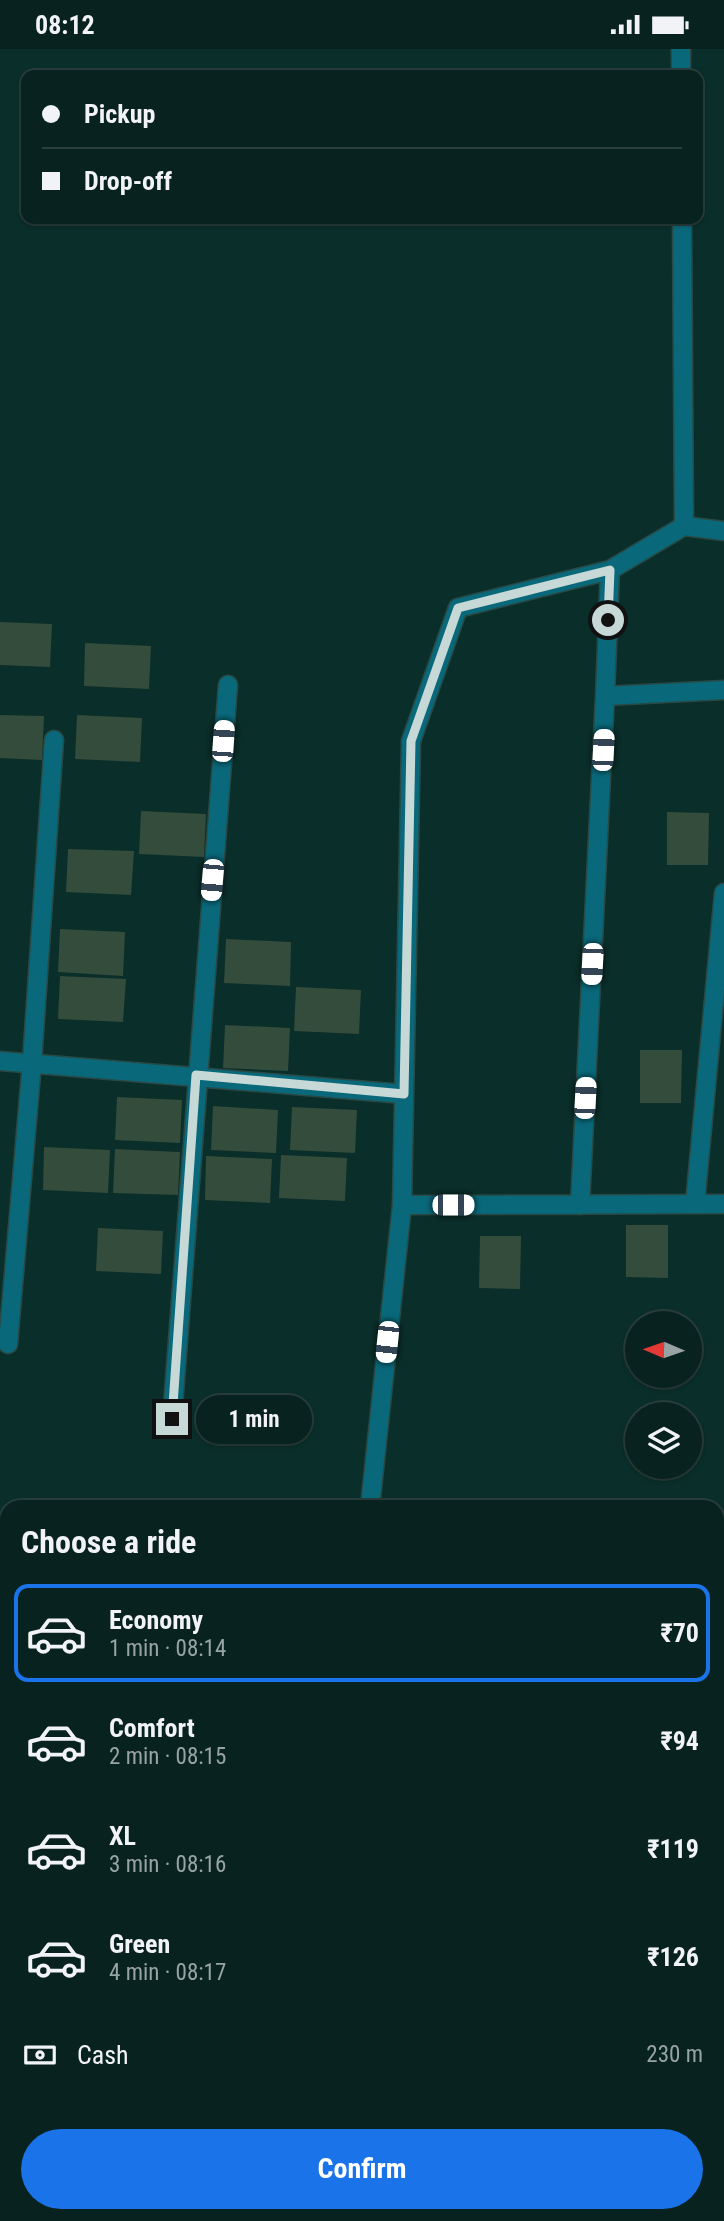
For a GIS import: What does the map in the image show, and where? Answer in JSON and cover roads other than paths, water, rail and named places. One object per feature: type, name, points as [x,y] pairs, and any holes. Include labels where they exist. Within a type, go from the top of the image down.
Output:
[{"type":"street","points":[[681,49],[681,70]]},
{"type":"street","points":[[682,224],[684,526]]},
{"type":"street","points":[[371,1500],[402,1205],[411,741],[458,608],[610,570],[684,526],[724,531]]},
{"type":"street","points":[[580,1205],[610,570]]},
{"type":"street","points":[[172,1419],[196,1075],[228,685]]},
{"type":"street","points":[[606,696],[724,690]]},
{"type":"street","points":[[8,1344],[9,1233],[32,1062],[54,740]]},
{"type":"street","points":[[695,1205],[724,893]]},
{"type":"street","points":[[0,1061],[404,1094]]},
{"type":"street","points":[[402,1205],[724,1204]]}]
